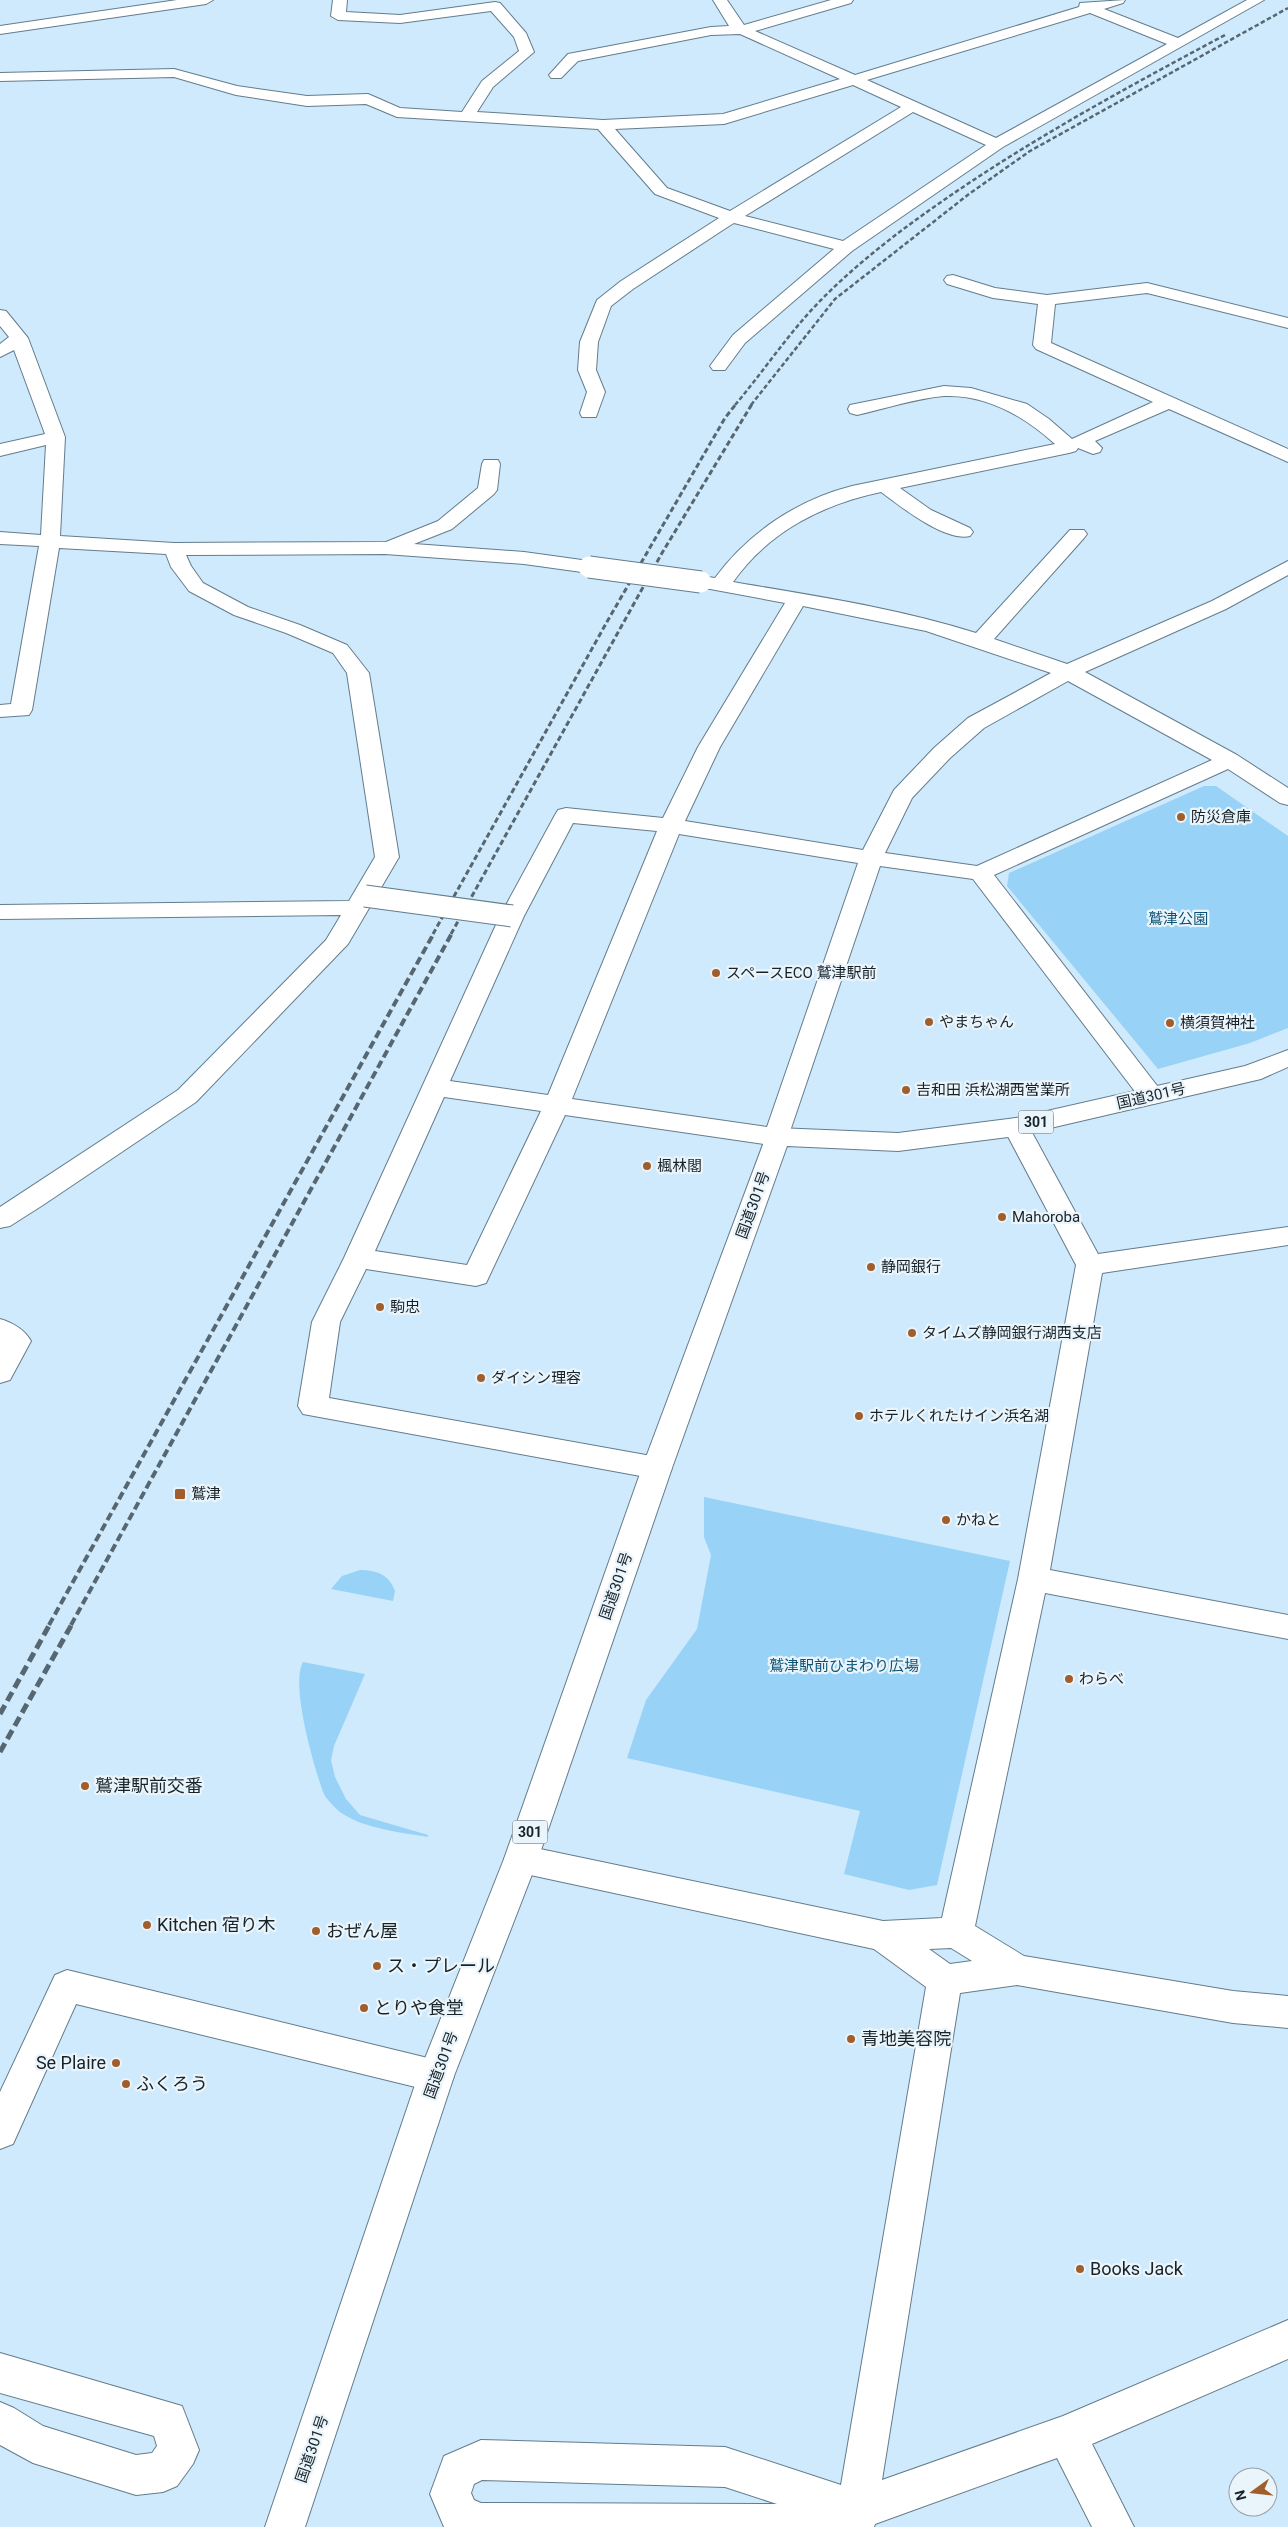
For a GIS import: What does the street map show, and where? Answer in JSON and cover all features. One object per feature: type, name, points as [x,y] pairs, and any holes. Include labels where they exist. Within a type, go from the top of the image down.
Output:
[{"type":"main road","points":[[0,30],[206,0]]},
{"type":"main road","points":[[340,0],[338,16],[400,19],[495,6],[521,36],[527,52],[488,84],[468,115]]},
{"type":"main road","points":[[720,0],[735,25],[742,30],[852,81],[997,144]]},
{"type":"main road","points":[[556,75],[573,56],[624,49],[711,31],[742,30],[846,0]]},
{"type":"main road","points":[[1070,0],[1179,43]]},
{"type":"main road","points":[[0,77],[174,73],[236,90],[298,99],[368,99],[396,112],[468,115],[602,125],[724,119],[1118,0]]},
{"type":"main road","points":[[719,366],[739,339],[846,247],[997,144],[1257,0]]},
{"type":"main road","points":[[589,413],[596,392],[588,370],[589,342],[603,304],[627,285],[911,107]]},
{"type":"main road","points":[[602,125],[661,191],[733,218],[846,247]]},
{"type":"main road","points":[[953,280],[992,293],[1047,300],[1147,288],[1288,323]]},
{"type":"main road","points":[[1047,300],[1042,345],[1288,456]]},
{"type":"main road","points":[[0,315],[19,338],[56,437],[50,543],[20,710],[0,711]]},
{"type":"main road","points":[[0,352],[19,338]]},
{"type":"main road","points":[[711,584],[728,574],[747,554],[798,514],[835,498],[884,485],[1069,448],[1042,423],[1020,408],[971,393],[944,391],[857,409]]},
{"type":"main road","points":[[1093,448],[1080,441],[1169,402]]},
{"type":"main road","points":[[0,450],[56,437]]},
{"type":"main road","points":[[385,548],[445,525],[487,490],[491,464]]},
{"type":"main road","points":[[884,485],[924,514],[963,532]]},
{"type":"main road","points":[[981,641],[1077,534]]},
{"type":"main road","points":[[0,538],[50,543],[174,548],[385,548],[524,558],[798,598],[915,622],[981,641],[1068,672],[1229,760],[1288,798]]},
{"type":"main road","points":[[0,1219],[34,1200],[187,1096],[336,944],[387,857],[358,673],[340,649],[241,611],[196,587],[182,567],[174,548]]},
{"type":"main road","points":[[434,1086],[556,1106],[777,1137],[871,858],[902,795],[942,753],[976,723],[1068,672],[1220,605],[1288,567]]},
{"type":"main road","points":[[358,1258],[476,1276],[556,1106],[671,826],[709,747],[798,598]]},
{"type":"main road","points":[[657,1468],[313,1406],[326,1322],[358,1258],[512,916],[566,815],[671,826],[871,858],[980,873],[1229,760]]},
{"type":"main road","points":[[980,873],[1152,1096]]},
{"type":"main road","points":[[0,912],[361,902],[512,916]]},
{"type":"main road","name":"国道301号","points":[[285,2527],[436,2076],[521,1859],[657,1468],[777,1137],[898,1142],[1016,1126],[1252,1073],[1288,1058]]},
{"type":"main road","points":[[956,1934],[1032,1579],[1090,1265],[1016,1126]]},
{"type":"main road","points":[[1090,1265],[1286,1241]]},
{"type":"main road","points":[[0,1328],[17,1341],[0,1373]]},
{"type":"main road","points":[[1032,1579],[1288,1628]]},
{"type":"main road","points":[[521,1859],[883,1936],[956,1934],[1018,1970]]},
{"type":"main road","points":[[883,1936],[945,1980],[1018,1970],[1233,2007],[1288,2012]]},
{"type":"main road","points":[[855,2519],[945,1980]]},
{"type":"main road","points":[[0,2132],[67,1986],[436,2076]]},
{"type":"main road","points":[[855,2519],[725,2467],[481,2460],[458,2470],[450,2494],[460,2516],[481,2523],[768,2525],[855,2519],[1066,2435],[1288,2340]]},
{"type":"main road","points":[[0,2373],[168,2420],[179,2450],[163,2472],[136,2476],[33,2443],[0,2422]]},
{"type":"main road","points":[[1066,2435],[1114,2527]]},
{"type":"green space","name":"鷲津公園","points":[[1204,786],[1216,786],[1288,836],[1288,1028],[1250,1043],[1158,1069],[1007,886],[1009,873]]},
{"type":"green space","name":"鷲津駅前ひまわり広場","points":[[704,1497],[1010,1561],[937,1885],[909,1890],[844,1874],[860,1811],[627,1758],[646,1700],[697,1629],[711,1555],[704,1537]]},
{"type":"green space","points":[[360,1570],[377,1572],[386,1577],[395,1591],[393,1601],[331,1589],[342,1576]]},
{"type":"green space","points":[[303,1662],[365,1674],[334,1746],[331,1760],[335,1777],[346,1799],[360,1815],[428,1835],[428,1837],[382,1829],[360,1822],[340,1812],[326,1797],[314,1764],[301,1706],[299,1688]]},
{"type":"railway","points":[[751,405],[835,299],[969,194],[1030,151],[1288,8]]},
{"type":"railway","points":[[735,405],[819,302],[871,254],[908,226],[998,164],[1062,125],[1225,35]]},
{"type":"railway","points":[[433,934],[608,620],[725,418],[736,404]]},
{"type":"railway","points":[[451,934],[662,553],[752,404]]},
{"type":"railway","points":[[49,1625],[434,933]]},
{"type":"railway","points":[[71,1625],[452,933]]},
{"type":"railway","points":[[0,1714],[50,1624]]},
{"type":"railway","points":[[0,1752],[72,1624]]},
{"type":"place","name":"防災倉庫","points":[[1181,817]]},
{"type":"place","name":"スペースECO 鷲津駅前","points":[[716,973]]},
{"type":"place","name":"やまちゃん","points":[[929,1022]]},
{"type":"place","name":"横須賀神社","points":[[1170,1023]]},
{"type":"place","name":"吉和田 浜松湖西営業所","points":[[906,1090]]},
{"type":"place","name":"楓林閣","points":[[647,1166]]},
{"type":"place","name":"Mahoroba","points":[[1002,1217]]},
{"type":"place","name":"静岡銀行","points":[[871,1267]]},
{"type":"place","name":"駒忠","points":[[380,1307]]},
{"type":"place","name":"タイムズ静岡銀行湖西支店","points":[[912,1333]]},
{"type":"place","name":"ダイシン理容","points":[[481,1378]]},
{"type":"place","name":"ホテルくれたけイン浜名湖","points":[[859,1416]]},
{"type":"place","name":"鷲津","points":[[180,1494]]},
{"type":"place","name":"かねと","points":[[946,1520]]},
{"type":"place","name":"わらべ","points":[[1069,1679]]},
{"type":"place","name":"鷲津駅前交番","points":[[85,1786]]},
{"type":"place","name":"Kitchen 宿り木","points":[[147,1925]]},
{"type":"place","name":"おぜん屋","points":[[316,1931]]},
{"type":"place","name":"ス・プレール","points":[[377,1966]]},
{"type":"place","name":"とりや食堂","points":[[364,2008]]},
{"type":"place","name":"青地美容院","points":[[851,2039]]},
{"type":"place","name":"Se Plaire","points":[[116,2063]]},
{"type":"place","name":"ふくろう","points":[[126,2084]]},
{"type":"place","name":"Books Jack","points":[[1080,2269]]}]
